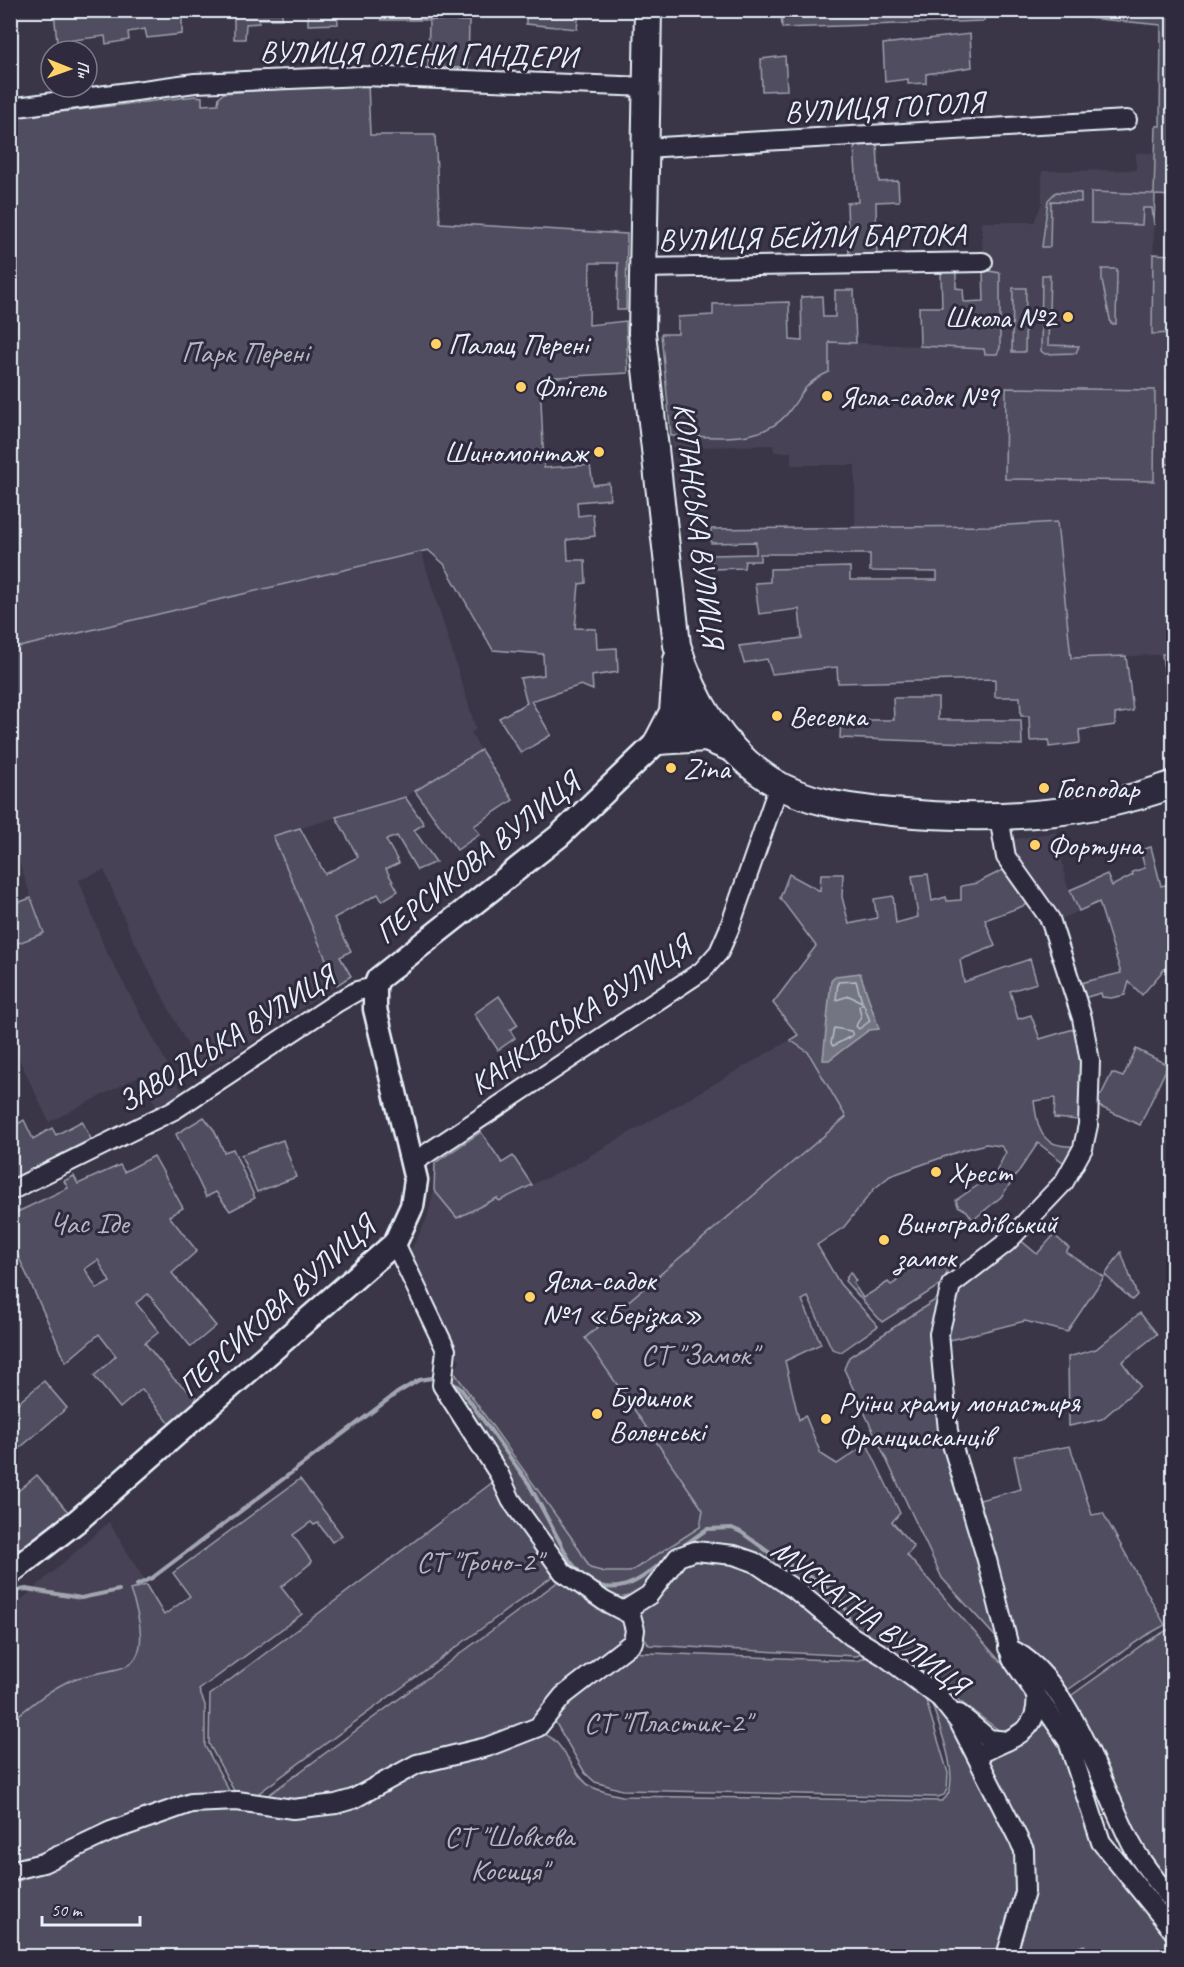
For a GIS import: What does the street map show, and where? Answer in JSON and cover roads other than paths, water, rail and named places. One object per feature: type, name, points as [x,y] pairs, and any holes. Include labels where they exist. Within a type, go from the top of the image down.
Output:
[{"type":"highway","points":[[646,87],[648,10]]},
{"type":"highway","points":[[646,87],[659,10]]},
{"type":"highway","name":"КОПАНСЬКА ВУЛИЦЯ","points":[[646,87],[641,268],[643,342],[677,645],[690,683],[703,709],[737,751],[779,785],[794,793],[860,809],[940,816],[999,817],[1120,800],[1173,784]]},
{"type":"highway","points":[[658,741],[673,712],[677,645]]},
{"type":"highway","points":[[658,741],[706,738],[737,751]]},
{"type":"main road","name":"ПЕРСИКОВА ВУЛИЦЯ","points":[[10,1573],[69,1529],[395,1243],[412,1206],[416,1180],[414,1162],[375,1009],[375,987],[378,979],[559,836],[658,741],[681,715],[697,707],[703,709]]},
{"type":"street","name":"ВУЛИЦЯ ОЛЕНИ ГАНДЕРИ","points":[[10,108],[195,82],[363,76],[646,87]]},
{"type":"street","name":"ВУЛИЦЯ ГОГОЛЯ","points":[[644,148],[1127,120]]},
{"type":"street","name":"ВУЛИЦЯ БЕЙЛИ БАРТОКА","points":[[641,268],[983,262]]},
{"type":"street","name":"КАНКІВСЬКА ВУЛИЦЯ","points":[[414,1162],[707,966],[719,952],[729,929],[779,785]]},
{"type":"street","points":[[999,817],[1005,857],[1054,928],[1082,1018],[1090,1061],[1088,1125],[1077,1161],[1064,1182],[1007,1242],[951,1285],[940,1324],[939,1346],[948,1431],[990,1571],[1008,1648],[1015,1667],[1057,1722],[1071,1750],[1101,1842],[1173,1932]]},
{"type":"street","name":"ЗАВОДСЬКА ВУЛИЦЯ","points":[[10,1191],[174,1110],[336,1002],[357,991],[375,987]]},
{"type":"street","points":[[10,1870],[43,1863],[111,1831],[191,1803],[237,1801],[293,1809],[336,1804],[353,1799],[417,1764],[480,1749],[538,1727],[563,1696],[633,1642],[634,1623],[626,1610],[604,1601],[563,1572],[511,1500],[499,1474],[442,1385],[446,1350],[395,1243]]},
{"type":"street","name":"МУСКАТНА ВУЛИЦЯ","points":[[626,1610],[649,1595],[673,1562],[686,1553],[704,1551],[740,1557],[754,1562],[797,1591],[851,1636],[884,1656],[947,1705],[1019,1835],[1026,1861],[1025,1892],[1006,1956]]},
{"type":"street","points":[[1008,1648],[1027,1657],[1047,1678],[1083,1740],[1133,1848],[1173,1903]]},
{"type":"street","points":[[1034,1722],[1037,1711],[1036,1693]]},
{"type":"street","points":[[947,1705],[989,1739],[1008,1741]]},
{"type":"street","points":[[977,1756],[1008,1741],[1034,1722],[1047,1719],[1057,1722]]},
{"type":"water","points":[[860,973],[879,1029],[869,1030],[829,1060],[823,1060],[831,981],[836,976]]},
{"type":"waterway","points":[[137,1585],[152,1578],[397,1393],[419,1380],[432,1378]]},
{"type":"waterway","points":[[448,1380],[461,1389],[529,1484],[570,1561],[582,1575]]},
{"type":"waterway","points":[[679,1549],[707,1529],[732,1528],[741,1532],[774,1556],[828,1587],[844,1604],[851,1627]]},
{"type":"waterway","points":[[593,1583],[603,1587],[623,1586],[641,1578],[666,1559]]},
{"type":"waterway","points":[[10,1592],[26,1589],[81,1598],[119,1590]]},
{"type":"place","name":"Школа №2","points":[[1068,317]]},
{"type":"place","name":"Палац Перені","points":[[436,344]]},
{"type":"place","name":"Флігель","points":[[521,387]]},
{"type":"place","name":"Ясла-садок №9","points":[[827,396]]},
{"type":"place","name":"Шиномонтаж","points":[[599,452]]},
{"type":"place","name":"Веселка","points":[[777,716]]},
{"type":"place","name":"Zina","points":[[671,768]]},
{"type":"place","name":"Господар","points":[[1044,788]]},
{"type":"place","name":"Фортуна","points":[[1035,845]]},
{"type":"place","name":"Хрест","points":[[936,1172]]},
{"type":"place","name":"Виноградівський замок","points":[[884,1240]]},
{"type":"place","name":"Ясла-садок №1 «Берізка»","points":[[530,1297]]},
{"type":"place","name":"Будинок Воленські","points":[[597,1414]]},
{"type":"place","name":"Руїни храму монастиря Францисканців","points":[[826,1419]]},
{"type":"park label","name":"Парк Перені","points":[[245,352]]},
{"type":"park label","name":"Час Іде","points":[[89,1223]]},
{"type":"park label","name":"СТ \"Замок\"","points":[[699,1354]]},
{"type":"park label","name":"СТ \"Гроно-2\"","points":[[479,1561]]},
{"type":"park label","name":"СТ \"Пластик-2\"","points":[[667,1722]]},
{"type":"park label","name":"СТ \"Шовкова Косиця\"","points":[[509,1853]]}]
